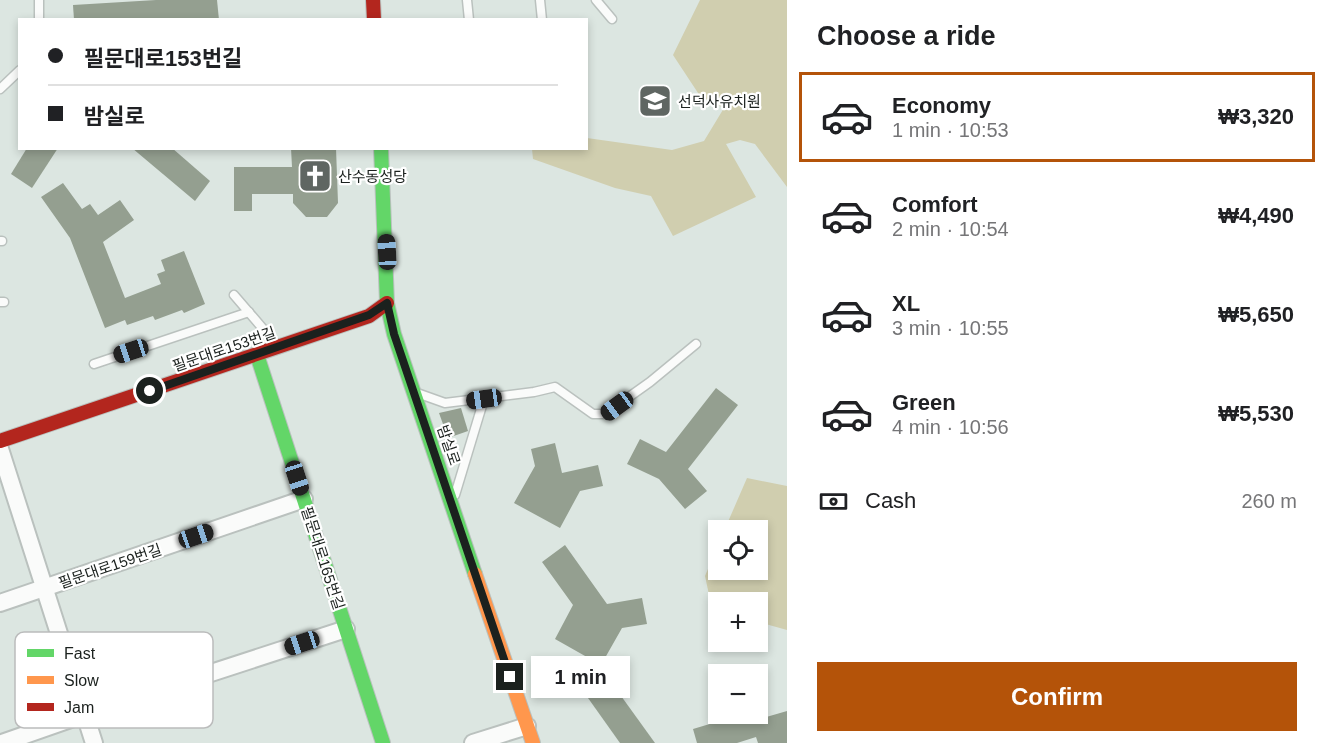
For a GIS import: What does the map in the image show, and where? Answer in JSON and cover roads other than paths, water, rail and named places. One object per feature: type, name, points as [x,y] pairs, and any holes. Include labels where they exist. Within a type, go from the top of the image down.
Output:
[{"type":"street","points":[[373,0],[374,18]]},
{"type":"street","name":"밤실로","points":[[381,150],[387,303],[394,334],[532,743]]},
{"type":"street","name":"필문대로153번길","points":[[0,441],[280,347],[369,315],[387,303]]},
{"type":"street","points":[[257,355],[304,499]]},
{"type":"street","name":"필문대로159번길","points":[[0,449],[45,588]]},
{"type":"street","name":"필문대로159번길","points":[[0,603],[304,499]]},
{"type":"street","name":"필문대로165번길","points":[[213,672],[346,629],[304,499]]},
{"type":"street","points":[[45,588],[59,632]]},
{"type":"street","points":[[346,629],[383,743]]},
{"type":"street","points":[[473,743],[527,726]]},
{"type":"street","name":"필문대로165번길","points":[[2,743],[45,728]]},
{"type":"street","points":[[89,728],[94,743]]},
{"type":"lane","points":[[39,0],[39,18]]},
{"type":"lane","points":[[467,0],[468,18]]},
{"type":"lane","points":[[540,0],[542,18]]},
{"type":"lane","points":[[596,0],[612,19]]},
{"type":"lane","points":[[0,89],[18,72]]},
{"type":"lane","points":[[234,295],[280,347]]},
{"type":"lane","points":[[94,364],[249,312]]},
{"type":"lane","points":[[414,392],[445,403],[534,392],[555,387],[593,414],[605,414],[650,382],[696,344]]},
{"type":"lane","points":[[452,504],[484,399]]},
{"type":"place","name":"선덕사유치원","points":[[655,101]]},
{"type":"place","name":"산수동성당","points":[[315,176]]}]
